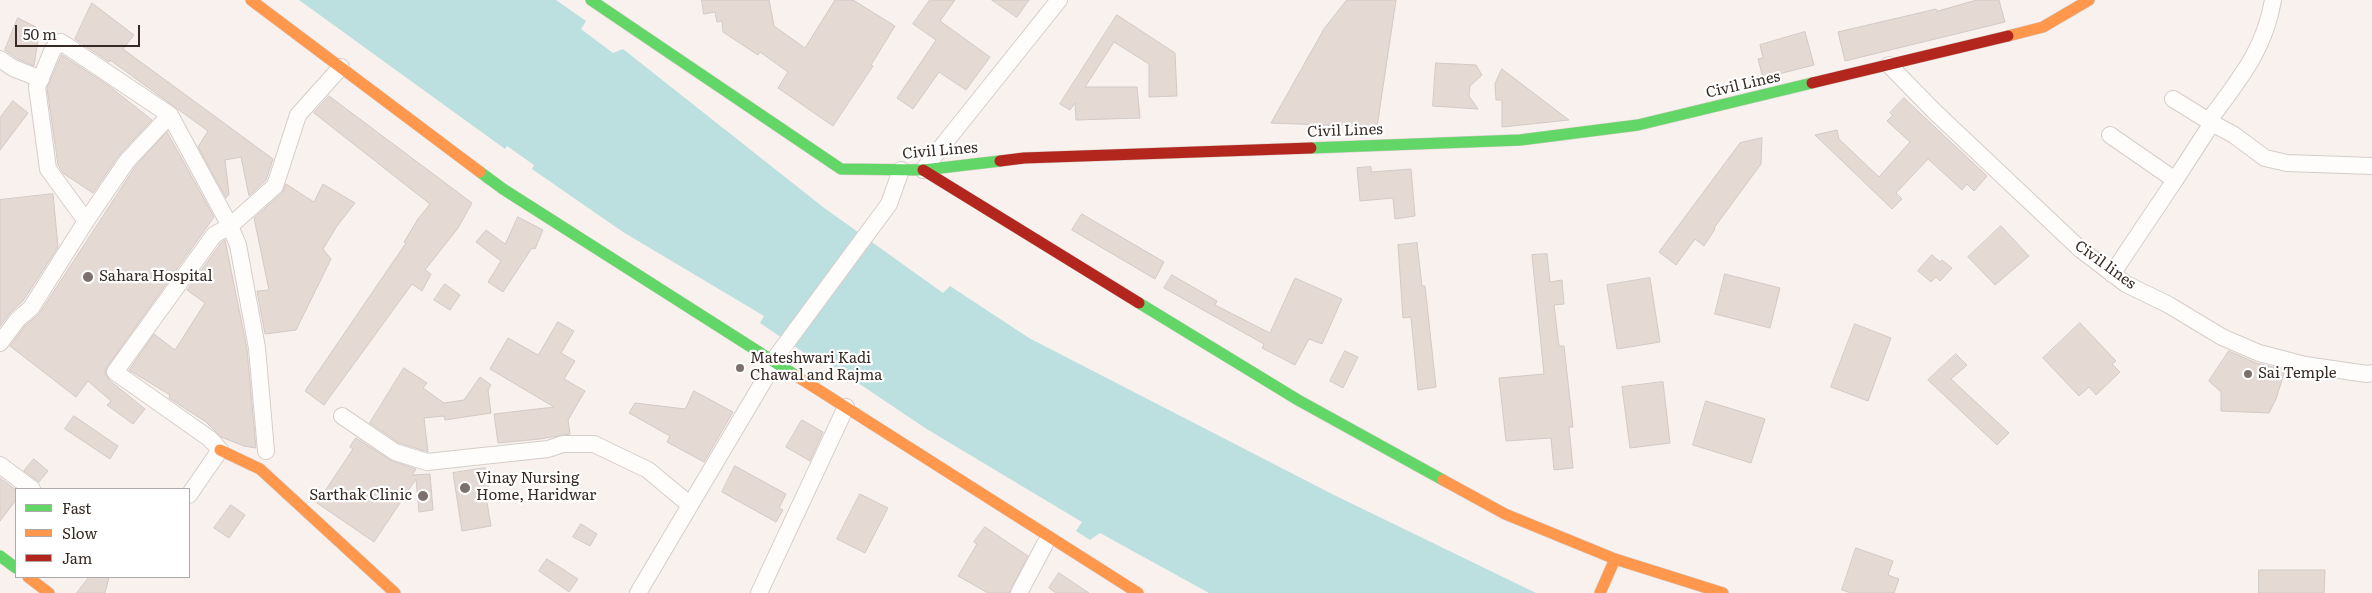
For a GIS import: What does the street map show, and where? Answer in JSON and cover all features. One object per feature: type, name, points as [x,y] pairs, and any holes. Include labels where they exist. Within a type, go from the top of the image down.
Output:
[{"type":"street","points":[[251,0],[503,189],[778,355],[846,407],[1121,588],[1138,593]]},
{"type":"street","name":"Civil Lines","points":[[591,0],[841,169],[901,170],[923,170],[1024,158],[1520,140],[1638,125],[1889,66],[2042,27],[2089,0]]},
{"type":"street","points":[[1059,0],[923,170],[1298,400],[1505,514],[1615,559],[1723,593]]},
{"type":"street","points":[[2112,274],[2212,123],[2213,115],[2259,49],[2270,19],[2272,0]]},
{"type":"street","points":[[86,221],[48,169],[37,87],[53,50],[61,42],[170,114],[230,226],[238,245],[257,348],[266,451]]},
{"type":"street","points":[[0,60],[13,68],[41,79]]},
{"type":"street","name":"Civil lines","points":[[1889,66],[2080,249],[2126,284],[2169,305],[2222,337],[2259,353],[2305,365],[2367,374],[2372,373]]},
{"type":"street","points":[[341,67],[298,115],[276,186],[230,226],[214,235],[115,372],[210,439],[220,450],[260,469],[395,593]]},
{"type":"street","points":[[2173,99],[2234,135],[2265,158],[2287,163],[2372,166]]},
{"type":"street","points":[[0,343],[18,319],[30,308],[127,161],[170,114]]},
{"type":"street","points":[[2110,135],[2175,180]]},
{"type":"street","points":[[638,593],[778,355],[889,204],[901,170]]},
{"type":"street","points":[[760,593],[846,407]]},
{"type":"street","points":[[342,416],[395,452],[427,462],[548,449],[563,444],[594,444],[648,470],[690,505]]},
{"type":"street","points":[[190,494],[220,450]]},
{"type":"street","points":[[0,465],[31,488]]},
{"type":"street","points":[[1019,593],[1045,544]]},
{"type":"street","points":[[0,556],[15,567]]},
{"type":"street","points":[[1600,593],[1615,559]]},
{"type":"street","points":[[29,578],[49,593]]},
{"type":"water","points":[[299,0],[556,0],[586,21],[581,29],[613,53],[623,49],[823,207],[943,293],[950,286],[1029,338],[1334,495],[1536,593],[1209,593],[1100,533],[1090,540],[1076,531],[1082,522],[925,428],[827,362],[822,365],[760,323],[764,316],[623,232],[532,169],[534,165],[507,146],[505,149]]},
{"type":"building","points":[[702,0],[769,0],[774,26],[805,48],[835,0],[853,0],[895,26],[871,65],[873,66],[833,126],[778,88],[788,72],[760,52],[758,55],[723,32],[722,21],[717,22],[715,12],[704,14]]},
{"type":"building","points":[[930,0],[955,0],[940,21],[990,57],[966,90],[939,72],[913,109],[897,98],[936,40],[913,24]]},
{"type":"building","points":[[992,0],[1029,0],[1017,17]]},
{"type":"building","points":[[1347,0],[1396,0],[1377,127],[1271,123],[1324,29]]},
{"type":"building","points":[[1977,0],[1999,0],[2005,22],[1845,61],[1838,32],[1936,9],[1937,11]]},
{"type":"building","points":[[92,3],[134,35],[123,49],[273,159],[266,180],[249,196],[241,157],[225,160],[229,194],[226,198],[198,147],[208,131],[110,60],[109,62],[75,39]]},
{"type":"building","points":[[1117,15],[1175,53],[1177,96],[1149,97],[1149,64],[1114,42],[1085,87],[1137,87],[1140,118],[1076,120],[1075,103],[1070,110],[1060,104]]},
{"type":"building","points":[[18,18],[36,27],[31,37],[38,40],[34,66],[18,59],[5,50]]},
{"type":"building","points":[[1805,32],[1814,65],[1763,78],[1758,59],[1763,58],[1760,45]]},
{"type":"building","points":[[62,55],[109,86],[152,120],[119,155],[93,193],[64,174],[58,165],[47,88]]},
{"type":"building","points":[[1436,63],[1476,65],[1482,75],[1470,86],[1469,96],[1478,109],[1433,106]]},
{"type":"building","points":[[1502,69],[1569,120],[1502,127],[1502,100],[1496,100],[1495,84]]},
{"type":"building","points":[[329,96],[472,203],[458,228],[425,270],[431,274],[422,291],[412,284],[324,405],[305,391],[406,243],[404,242],[418,219],[430,204],[314,113]]},
{"type":"building","points":[[1904,98],[1987,176],[1974,191],[1967,184],[1962,190],[1928,159],[1896,193],[1902,199],[1892,209],[1815,135],[1837,130],[1839,139],[1879,177],[1910,142],[1887,121],[1893,115],[1890,113]]},
{"type":"building","points":[[13,101],[28,113],[0,150],[0,118]]},
{"type":"building","points":[[167,132],[214,217],[105,372],[109,380],[145,409],[133,424],[107,405],[111,401],[88,381],[76,397],[10,346],[25,326],[39,314],[135,167]]},
{"type":"building","points":[[1762,138],[1761,164],[1714,228],[1704,246],[1695,239],[1676,265],[1659,252],[1740,143]]},
{"type":"building","points":[[1371,167],[1371,172],[1411,169],[1415,216],[1395,219],[1393,198],[1360,201],[1357,168]]},
{"type":"building","points":[[286,184],[314,202],[323,184],[355,203],[337,226],[323,249],[331,259],[296,330],[265,334],[257,291],[269,290],[254,218],[282,193]]},
{"type":"building","points":[[53,194],[58,247],[23,301],[0,326],[0,200]]},
{"type":"building","points":[[1082,214],[1164,262],[1155,279],[1072,230]]},
{"type":"building","points":[[518,217],[543,230],[535,249],[532,248],[503,292],[488,282],[501,261],[476,242],[486,230],[505,244]]},
{"type":"building","points":[[2001,226],[2029,256],[1995,285],[1968,257]]},
{"type":"building","points":[[225,240],[247,349],[256,448],[244,446],[221,437],[206,422],[169,398],[170,395],[129,370],[154,334],[175,350],[205,303],[187,290]]},
{"type":"building","points":[[1417,243],[1422,286],[1425,286],[1436,387],[1418,390],[1411,317],[1403,318],[1398,245]]},
{"type":"building","points":[[1547,254],[1550,282],[1562,280],[1564,304],[1554,305],[1559,346],[1564,346],[1573,427],[1569,427],[1573,468],[1554,470],[1551,438],[1506,441],[1499,378],[1544,374],[1532,255]]},
{"type":"building","points":[[1932,255],[1940,262],[1942,260],[1952,268],[1940,281],[1936,277],[1931,282],[1918,271]]},
{"type":"building","points":[[1725,274],[1780,288],[1770,328],[1715,314]]},
{"type":"building","points":[[1172,275],[1217,301],[1215,305],[1270,333],[1295,278],[1342,299],[1322,344],[1309,339],[1295,365],[1262,348],[1264,344],[1164,288]]},
{"type":"building","points":[[1650,278],[1660,342],[1617,349],[1607,285]]},
{"type":"building","points":[[445,284],[460,295],[450,310],[434,300]]},
{"type":"building","points":[[558,322],[574,331],[561,353],[575,361],[564,379],[585,391],[568,420],[570,434],[498,443],[494,414],[554,407],[490,369],[508,338],[538,355]]},
{"type":"building","points":[[2080,323],[2116,361],[2112,364],[2120,372],[2096,395],[2089,387],[2079,396],[2043,358]]},
{"type":"building","points":[[1855,324],[1891,338],[1868,401],[1831,387]]},
{"type":"building","points":[[1345,351],[1358,357],[1343,388],[1330,381]]},
{"type":"building","name":"Sai Temple","points":[[2229,351],[2256,363],[2285,370],[2276,399],[2269,413],[2221,411],[2221,392],[2209,381]]},
{"type":"building","points":[[1956,354],[1967,365],[1951,379],[2009,433],[1997,445],[1928,380]]},
{"type":"building","points":[[404,368],[427,383],[423,388],[444,403],[464,400],[480,377],[491,385],[488,390],[491,413],[445,420],[444,416],[424,418],[428,452],[399,443],[370,423]]},
{"type":"building","points":[[1663,382],[1670,443],[1630,448],[1622,387]]},
{"type":"building","points":[[694,391],[733,412],[704,462],[667,442],[670,436],[629,413],[635,403],[685,409]]},
{"type":"building","points":[[1706,401],[1765,419],[1751,463],[1693,445]]},
{"type":"building","points":[[74,416],[118,446],[110,459],[65,429]]},
{"type":"building","points":[[802,420],[823,432],[810,461],[786,447]]},
{"type":"building","points":[[356,438],[390,460],[416,469],[412,475],[430,474],[433,510],[419,512],[416,479],[374,542],[317,503],[353,449],[350,447]]},
{"type":"building","points":[[34,459],[48,471],[39,482],[24,471]]},
{"type":"building","points":[[735,466],[786,494],[779,508],[783,510],[776,522],[722,492]]},
{"type":"building","points":[[485,468],[489,490],[485,491],[491,526],[462,531],[453,473]]},
{"type":"building","points":[[0,478],[15,489],[15,501],[0,521]]},
{"type":"building","points":[[860,494],[888,508],[865,553],[837,539]]},
{"type":"building","points":[[231,505],[245,515],[229,538],[214,528]]},
{"type":"building","points":[[581,524],[597,534],[590,546],[573,537]]},
{"type":"building","points":[[985,527],[1028,556],[1009,593],[988,593],[958,576],[977,544],[974,542]]},
{"type":"building","points":[[1856,548],[1893,561],[1888,575],[1899,579],[1894,593],[1851,593],[1842,590]]},
{"type":"building","points":[[547,559],[578,579],[569,592],[539,571]]},
{"type":"building","points":[[2259,570],[2325,570],[2324,593],[2259,593]]},
{"type":"building","points":[[1059,573],[1089,593],[1056,593],[1049,588]]},
{"type":"building","points":[[88,578],[109,578],[105,593],[77,593]]},
{"type":"traffic: fast","points":[[591,0],[841,169],[923,170],[1000,161]]},
{"type":"traffic: fast","points":[[1311,148],[1520,140],[1638,125],[1812,83]]},
{"type":"traffic: fast","points":[[480,172],[503,189],[795,375]]},
{"type":"traffic: fast","points":[[1139,303],[1298,400],[1443,480]]},
{"type":"traffic: fast","points":[[0,556],[15,567]]},
{"type":"traffic: slow","points":[[251,0],[480,172]]},
{"type":"traffic: slow","points":[[2008,36],[2043,27],[2089,0]]},
{"type":"traffic: slow","points":[[795,375],[1138,593]]},
{"type":"traffic: slow","points":[[220,450],[260,469],[395,593]]},
{"type":"traffic: slow","points":[[1443,480],[1505,514],[1615,559],[1723,593]]},
{"type":"traffic: slow","points":[[1600,593],[1615,559]]},
{"type":"traffic: slow","points":[[29,578],[49,593]]},
{"type":"traffic: jam","points":[[1812,83],[2008,36]]},
{"type":"traffic: jam","points":[[1000,161],[1024,158],[1311,148]]},
{"type":"traffic: jam","points":[[923,170],[1139,303]]},
{"type":"place","name":"Sahara Hospital","points":[[88,277]]},
{"type":"place","name":"Mateshwari Kadi Chawal and Rajma","points":[[740,368]]},
{"type":"place","name":"Sai Temple","points":[[2248,374]]},
{"type":"place","name":"Vinay Nursing Home, Haridwar","points":[[465,488]]},
{"type":"place","name":"Sarthak Clinic","points":[[423,496]]}]
